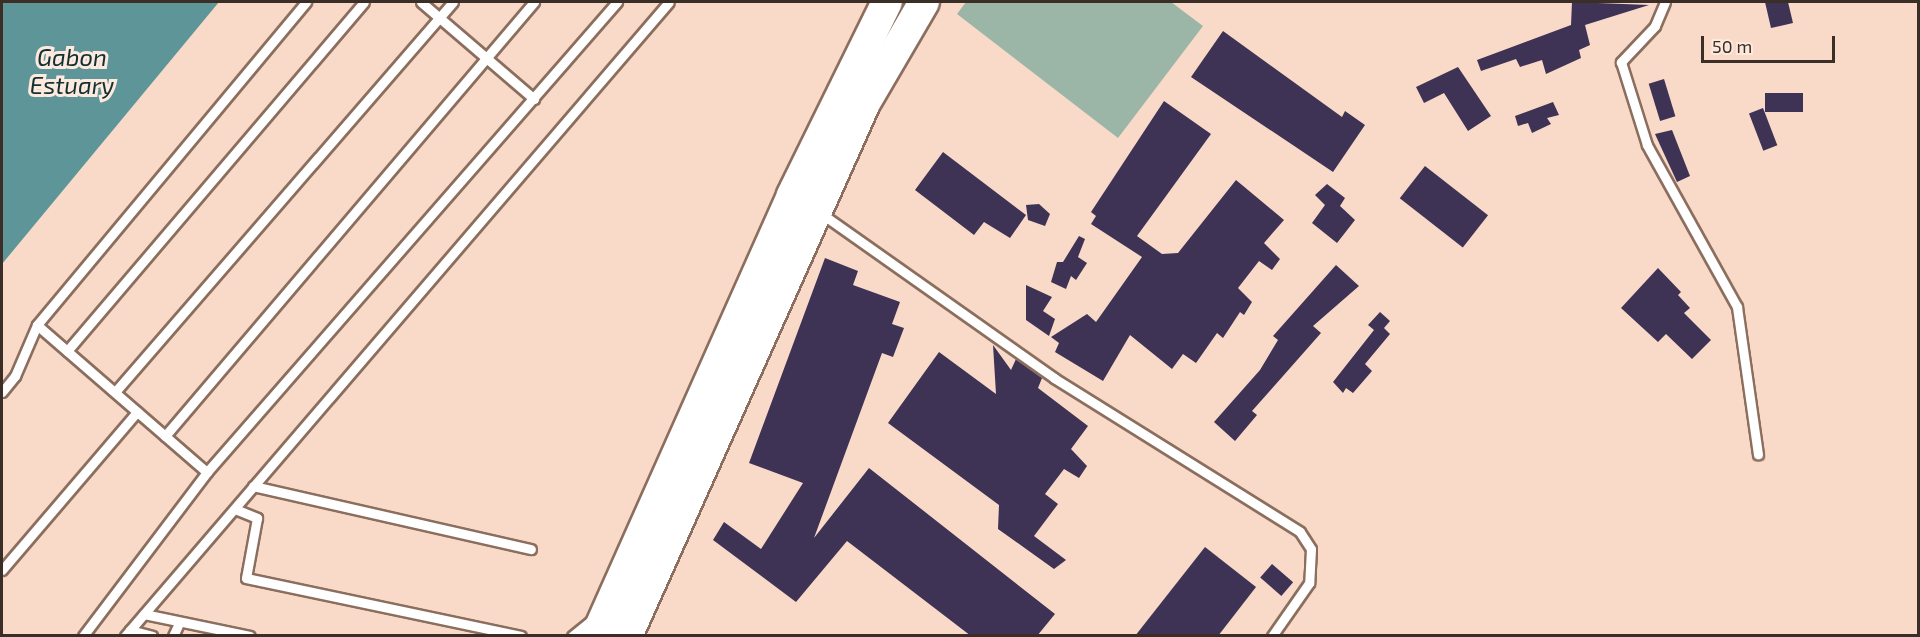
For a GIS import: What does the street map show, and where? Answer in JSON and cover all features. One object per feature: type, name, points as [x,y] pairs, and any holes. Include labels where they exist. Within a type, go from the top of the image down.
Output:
[{"type":"highway","points":[[627,636],[886,2]]},
{"type":"highway","points":[[596,636],[804,202],[924,2]]},
{"type":"lane","points":[[2,392],[15,375],[37,325],[306,2]]},
{"type":"lane","points":[[68,351],[364,2]]},
{"type":"lane","points":[[422,2],[534,99]]},
{"type":"lane","points":[[115,392],[453,2]]},
{"type":"lane","points":[[165,436],[534,2]]},
{"type":"lane","points":[[83,636],[207,472],[617,2]]},
{"type":"lane","points":[[127,633],[669,2]]},
{"type":"lane","points":[[1665,2],[1656,26],[1621,62],[1647,145],[1737,307],[1758,455]]},
{"type":"lane","points":[[804,202],[1054,378],[1300,532],[1311,549],[1309,583],[1272,636]]},
{"type":"lane","points":[[37,325],[207,472]]},
{"type":"lane","points":[[2,570],[137,412]]},
{"type":"lane","points":[[253,486],[531,549]]},
{"type":"lane","points":[[235,509],[257,518],[246,578],[520,636]]},
{"type":"lane","points":[[572,636],[610,605]]},
{"type":"lane","points":[[144,614],[250,636]]},
{"type":"lane","points":[[173,636],[179,623]]},
{"type":"lane","points":[[127,633],[152,636]]},
{"type":"green space","points":[[966,2],[1171,2],[1203,26],[1118,138],[957,14]]},
{"type":"water","name":"Gabon Estuary","points":[[2,2],[219,2],[2,264]]},
{"type":"building","points":[[1572,2],[1649,5],[1585,25],[1590,45],[1579,50],[1581,58],[1546,74],[1542,60],[1520,67],[1516,59],[1481,71],[1477,60],[1571,25]]},
{"type":"building","points":[[1765,2],[1788,2],[1793,23],[1771,28]]},
{"type":"building","points":[[1223,31],[1342,117],[1345,111],[1365,125],[1333,172],[1191,77]]},
{"type":"building","points":[[1458,67],[1491,116],[1468,131],[1444,93],[1424,103],[1416,87]]},
{"type":"building","points":[[1664,79],[1675,116],[1660,121],[1649,84]]},
{"type":"building","points":[[1765,93],[1803,93],[1803,112],[1765,112]]},
{"type":"building","points":[[1164,101],[1211,134],[1137,236],[1162,254],[1178,253],[1236,180],[1284,220],[1264,243],[1280,259],[1272,270],[1259,261],[1238,288],[1252,302],[1244,315],[1240,312],[1223,338],[1217,333],[1196,363],[1183,354],[1172,369],[1130,335],[1103,381],[1055,352],[1059,343],[1051,337],[1087,314],[1096,322],[1142,257],[1091,224],[1096,216],[1091,212]]},
{"type":"building","points":[[1553,102],[1559,115],[1547,118],[1551,124],[1532,133],[1528,123],[1518,126],[1515,116]]},
{"type":"building","points":[[1763,108],[1777,145],[1763,151],[1749,113]]},
{"type":"building","points":[[1672,130],[1690,176],[1677,182],[1655,134]]},
{"type":"building","points":[[943,152],[1026,215],[1010,238],[984,222],[974,235],[915,190]]},
{"type":"building","points":[[1425,166],[1488,215],[1463,248],[1400,198]]},
{"type":"building","points":[[1327,184],[1345,198],[1340,206],[1355,220],[1337,243],[1312,223],[1325,205],[1315,195]]},
{"type":"building","points":[[1039,204],[1050,214],[1045,226],[1028,220],[1026,205]]},
{"type":"building","points":[[1079,236],[1085,239],[1078,257],[1087,263],[1076,280],[1071,276],[1066,289],[1051,282],[1057,262],[1063,262]]},
{"type":"building","points":[[825,258],[858,271],[853,285],[900,302],[892,324],[904,328],[893,357],[882,353],[814,538],[869,468],[1055,614],[1037,636],[971,636],[847,541],[796,602],[713,540],[724,522],[761,549],[803,483],[749,463]]},
{"type":"building","points":[[1336,265],[1359,286],[1313,326],[1321,333],[1252,411],[1257,415],[1235,441],[1214,422],[1260,370],[1278,340],[1273,336]]},
{"type":"building","points":[[1658,268],[1681,292],[1678,295],[1690,308],[1684,313],[1711,340],[1692,359],[1666,334],[1658,342],[1621,308]]},
{"type":"building","points":[[1026,285],[1052,297],[1043,311],[1055,319],[1049,336],[1026,320]]},
{"type":"building","points":[[1380,312],[1390,321],[1384,328],[1390,334],[1365,364],[1372,371],[1353,393],[1346,388],[1343,393],[1333,382],[1374,330],[1368,325]]},
{"type":"building","points":[[993,345],[1011,370],[1016,359],[1042,378],[1038,388],[1088,426],[1071,449],[1087,466],[1079,478],[1064,469],[1045,494],[1058,504],[1034,536],[1066,560],[1054,569],[998,529],[999,505],[888,423],[939,352],[996,394]]},
{"type":"building","points":[[1205,547],[1256,587],[1218,636],[1135,636]]},
{"type":"building","points":[[1272,564],[1293,582],[1281,596],[1260,578]]}]
